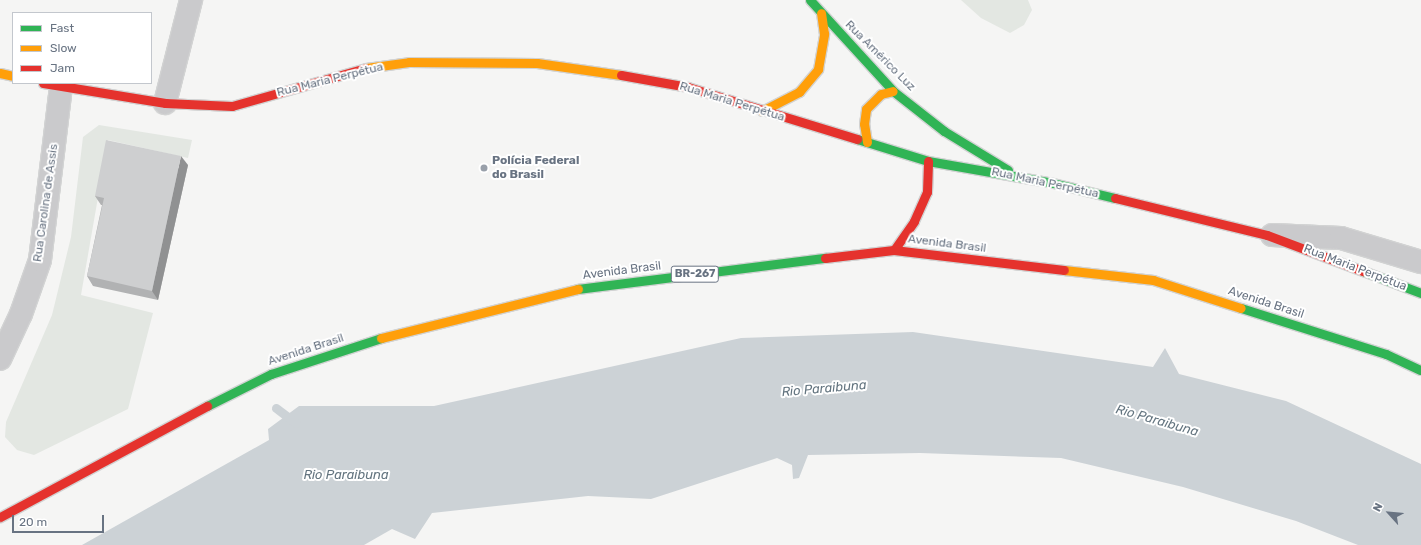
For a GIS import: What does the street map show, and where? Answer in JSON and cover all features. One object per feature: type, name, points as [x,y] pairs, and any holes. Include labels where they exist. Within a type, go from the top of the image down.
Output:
[{"type":"main road","name":"Rua Américo Luz","points":[[810,0],[894,91],[944,131],[1017,176]]},
{"type":"main road","points":[[762,111],[799,92],[811,80],[818,69],[824,34],[821,13]]},
{"type":"main road","name":"Rua Maria Perpétua","points":[[52,85],[165,103],[232,106],[367,68],[438,61],[537,63],[614,74],[688,86],[762,111],[928,161],[1017,176],[1267,235],[1421,293]]},
{"type":"main road","points":[[0,73],[12,76]]},
{"type":"main road","points":[[867,142],[864,124],[866,109],[881,94],[894,91]]},
{"type":"main road","points":[[894,250],[914,221],[927,192],[928,161]]},
{"type":"main road","name":"Avenida Brasil","points":[[0,517],[137,442],[271,374],[384,337],[582,288],[894,250],[1153,280],[1386,354],[1421,370]]},
{"type":"street","points":[[165,103],[191,0]]},
{"type":"street","name":"Rua Carolina de Assis","points":[[0,359],[21,314],[40,260],[52,85]]},
{"type":"street","name":"Rua Maria Perpétua","points":[[1267,235],[1341,238],[1421,262]]},
{"type":"shaded area","points":[[961,0],[1028,0],[1032,10],[1024,25],[1010,33],[981,18]]},
{"type":"shaded area","points":[[99,125],[192,140],[188,158],[108,140],[81,295],[153,313],[128,409],[34,455],[17,450],[5,437],[6,422],[52,315],[71,237],[83,137]]},
{"type":"water","name":"Rio Paraibuna","points":[[913,332],[1153,367],[1165,348],[1179,374],[1286,401],[1421,464],[1421,545],[1358,545],[1296,521],[1183,487],[1061,458],[920,453],[808,455],[799,478],[793,479],[792,465],[777,458],[651,499],[588,496],[432,513],[415,539],[392,529],[364,545],[82,545],[269,440],[268,429],[299,406],[434,406],[741,338]]},
{"type":"building","points":[[106,140],[181,156],[152,291],[87,276],[104,198],[95,196]]},
{"type":"waterway","points":[[276,408],[296,423]]},
{"type":"traffic: fast","points":[[810,0],[893,91],[944,131],[1008,170]]},
{"type":"traffic: fast","points":[[857,139],[928,161],[1053,183],[1115,198]]},
{"type":"traffic: fast","points":[[578,289],[825,258]]},
{"type":"traffic: fast","points":[[1363,271],[1421,293]]},
{"type":"traffic: fast","points":[[1241,308],[1386,354],[1421,370]]},
{"type":"traffic: fast","points":[[207,406],[271,374],[381,338]]},
{"type":"traffic: slow","points":[[762,111],[799,92],[818,69],[824,34],[821,13]]},
{"type":"traffic: slow","points":[[366,68],[409,62],[537,63],[621,75]]},
{"type":"traffic: slow","points":[[0,73],[12,76]]},
{"type":"traffic: slow","points":[[867,142],[864,124],[866,109],[881,94],[893,91]]},
{"type":"traffic: slow","points":[[1064,270],[1153,280],[1241,308]]},
{"type":"traffic: slow","points":[[381,338],[578,289]]},
{"type":"traffic: jam","points":[[49,84],[165,103],[232,106],[366,68]]},
{"type":"traffic: jam","points":[[621,75],[688,87],[857,139]]},
{"type":"traffic: jam","points":[[894,250],[914,221],[927,192],[928,161]]},
{"type":"traffic: jam","points":[[1115,198],[1267,235],[1363,271]]},
{"type":"traffic: jam","points":[[825,258],[894,250],[1064,270]]},
{"type":"traffic: jam","points":[[0,517],[207,406]]},
{"type":"place","name":"Polícia Federal do Brasil","points":[[484,168]]}]
